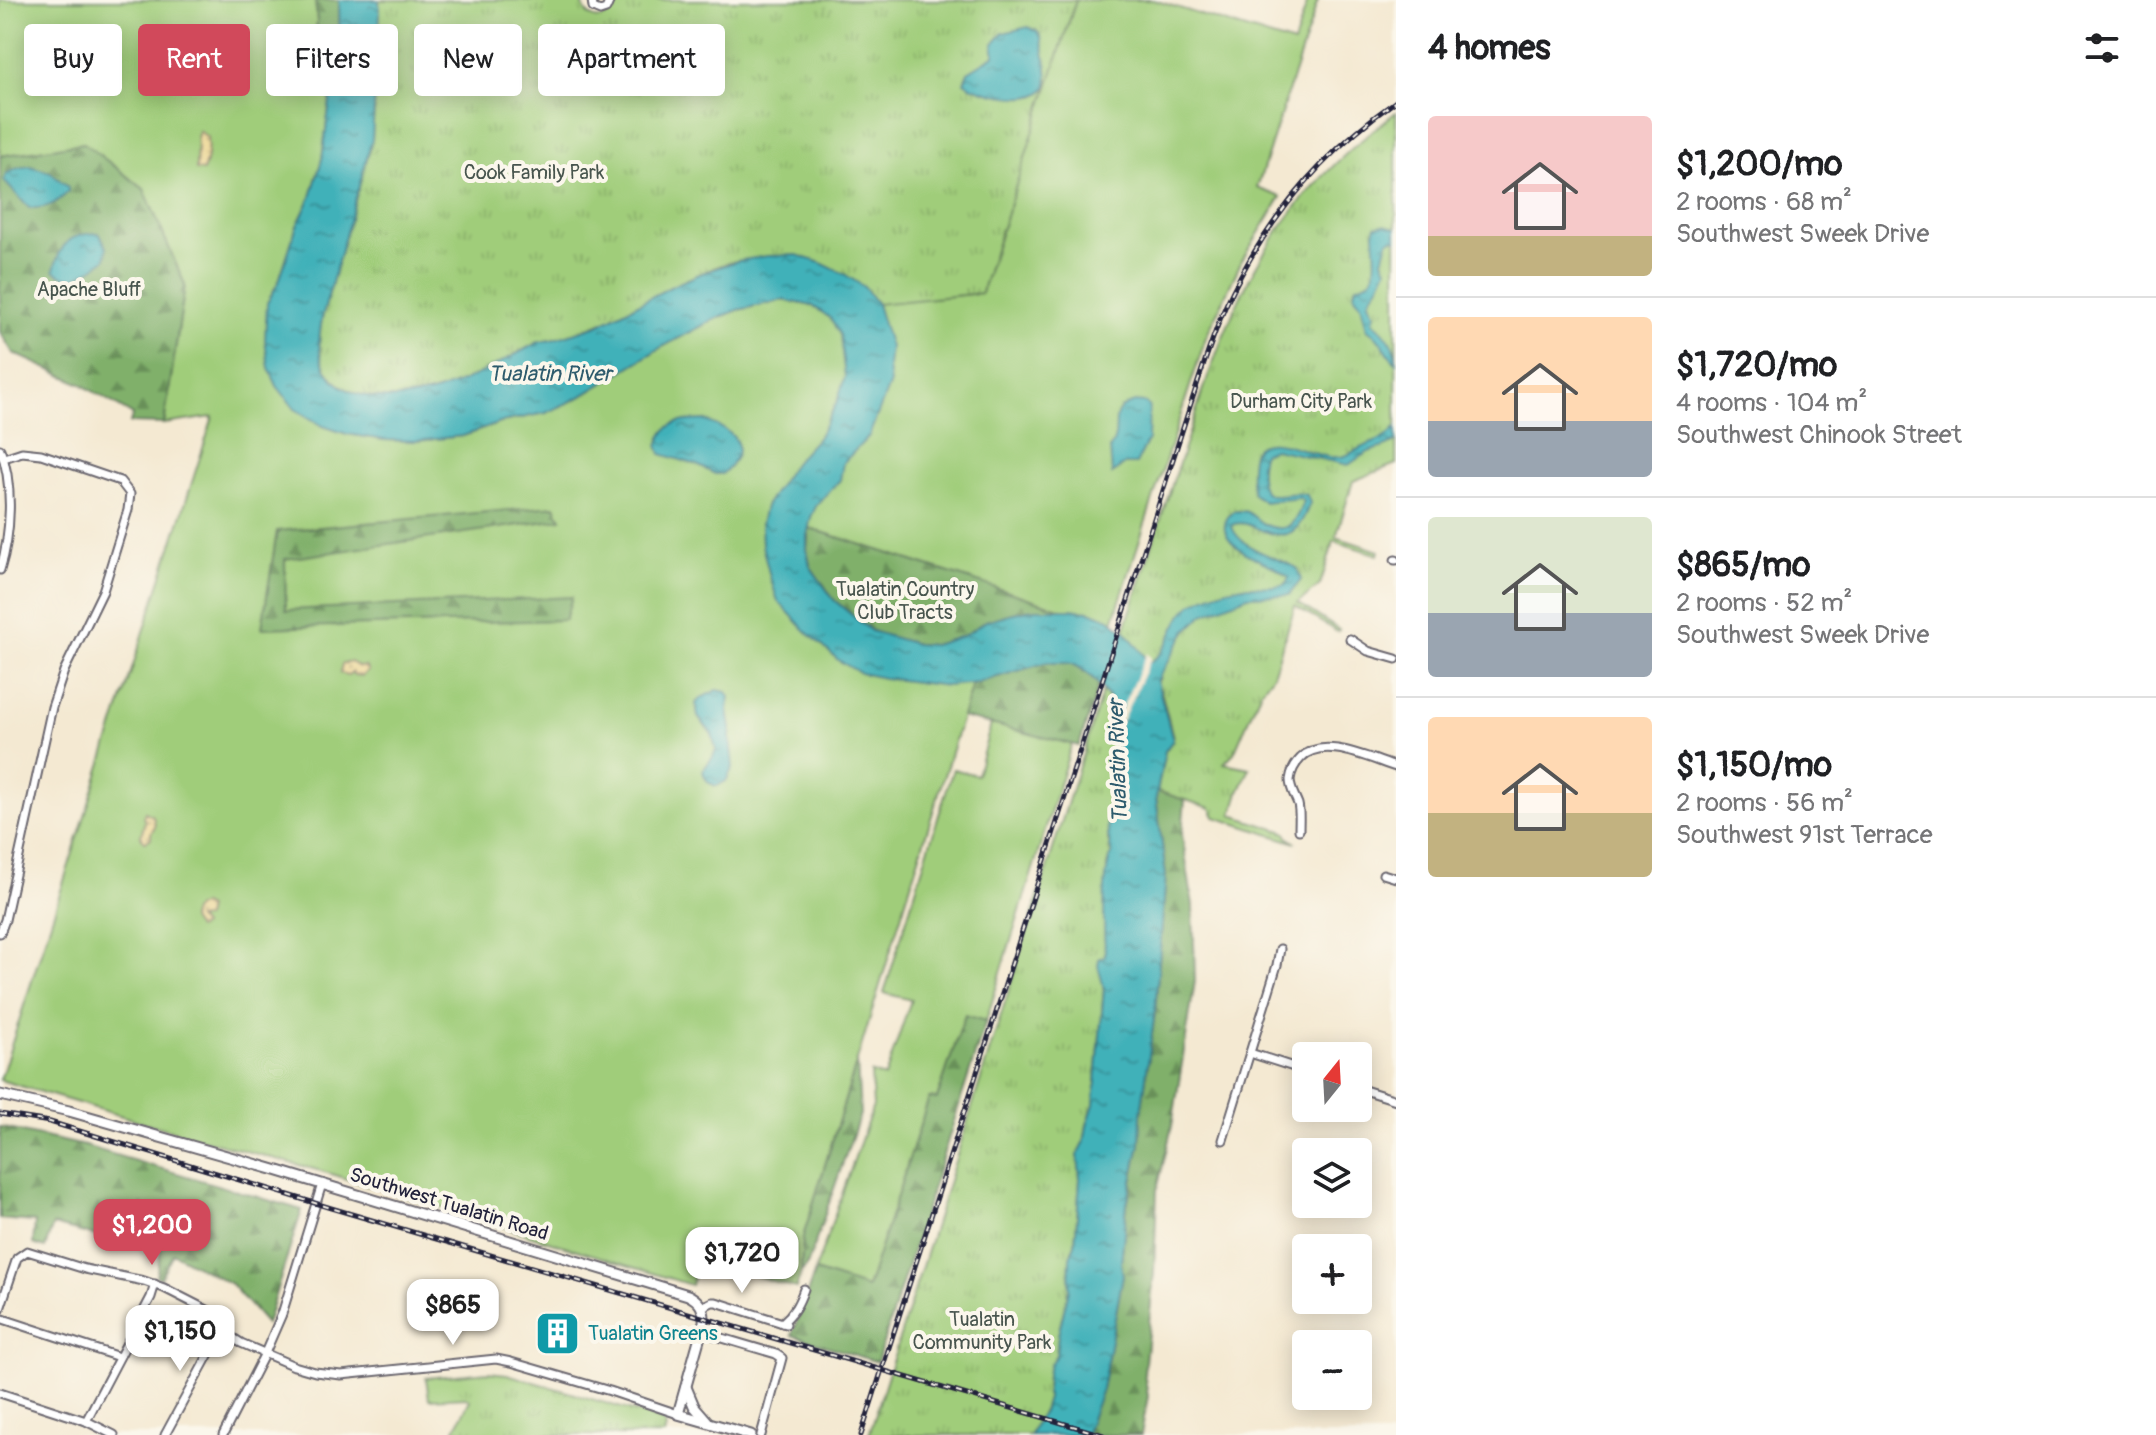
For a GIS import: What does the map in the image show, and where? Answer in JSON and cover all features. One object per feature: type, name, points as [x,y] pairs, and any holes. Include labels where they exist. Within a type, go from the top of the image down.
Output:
[{"type":"main road","name":"Southwest Tualatin Road","points":[[0,1095],[69,1111],[680,1291],[693,1297],[702,1307]]},
{"type":"main road","points":[[702,1307],[702,1332],[678,1414],[751,1435]]},
{"type":"main road","points":[[686,1387],[694,1406],[710,1424]]},
{"type":"street","points":[[592,0],[593,8],[600,11],[606,9],[610,0]]},
{"type":"street","points":[[0,449],[10,505],[0,570]]},
{"type":"street","points":[[0,933],[52,707],[64,671],[103,591],[130,494],[120,481],[41,454],[22,452],[4,458]]},
{"type":"street","points":[[0,504],[10,505]]},
{"type":"street","points":[[1350,639],[1368,651],[1396,659]]},
{"type":"street","points":[[1299,830],[1298,805],[1290,780],[1293,769],[1306,753],[1316,748],[1332,747],[1396,767]]},
{"type":"street","points":[[1383,874],[1396,878]]},
{"type":"street","points":[[1223,1140],[1280,949]]},
{"type":"street","points":[[1250,1053],[1292,1066]]},
{"type":"street","points":[[1372,1092],[1396,1100]]},
{"type":"street","points":[[223,1435],[265,1353],[290,1293],[322,1184]]},
{"type":"street","points":[[0,1309],[17,1258],[27,1251],[97,1272],[155,1284],[211,1312],[223,1328],[241,1343],[303,1369],[334,1375],[501,1360],[678,1414]]},
{"type":"street","points":[[86,1421],[155,1284]]},
{"type":"street","points":[[702,1307],[716,1302],[784,1324],[797,1307],[804,1289]]},
{"type":"street","points":[[0,1318],[119,1357]]},
{"type":"street","points":[[165,1435],[223,1328]]},
{"type":"street","points":[[702,1332],[782,1358],[761,1435]]},
{"type":"street","points":[[0,1393],[86,1421],[114,1435]]},
{"type":"green space","points":[[0,0],[315,0],[317,24],[266,24],[266,96],[331,96],[322,159],[311,197],[296,228],[279,281],[267,303],[323,426],[347,434],[384,440],[416,441],[463,436],[506,421],[546,413],[580,397],[660,348],[738,310],[783,300],[813,306],[851,306],[981,293],[1076,0],[1154,0],[1294,44],[1308,0],[1318,0],[1257,188],[1281,197],[1241,262],[1206,337],[1112,625],[803,526],[991,622],[803,1237],[801,1272],[796,1288],[699,1258],[691,1285],[321,1171],[0,1080],[213,417],[164,424],[185,285],[84,143],[0,156]]},
{"type":"green space","points":[[315,0],[339,0],[339,24],[317,24]]},
{"type":"green space","name":"Cook Family Park","points":[[379,0],[582,0],[588,14],[599,18],[609,14],[616,0],[1076,0],[981,293],[877,304],[860,285],[845,276],[737,261],[702,273],[579,332],[539,342],[451,386],[423,395],[389,398],[356,393],[342,386],[330,376],[320,356],[319,345],[322,318],[372,140],[374,96],[398,96],[398,24],[378,24]]},
{"type":"green space","name":"Durham City Park","points":[[1396,112],[1396,464],[1353,481],[1336,537],[1379,551],[1378,555],[1334,541],[1320,585],[1298,603],[1339,630],[1337,632],[1295,606],[1273,675],[1261,691],[1234,753],[1224,763],[1250,768],[1232,815],[1285,832],[1296,843],[1215,817],[1211,808],[1157,791],[1165,751],[1173,737],[1157,684],[1160,677],[1124,631],[1212,365],[1254,270],[1280,228],[1309,191],[1342,157]]},
{"type":"green space","name":"Apache Bluff","points":[[84,143],[144,189],[185,285],[164,424],[130,423],[133,415],[79,383],[13,353],[0,332],[0,156]]},
{"type":"green space","points":[[555,506],[561,519],[285,559],[286,610],[572,597],[565,620],[262,628],[277,531]]},
{"type":"green space","name":"Tualatin Country Club Tracts","points":[[809,528],[1062,609],[1033,609],[1009,614],[986,621],[964,636],[933,645],[897,640],[871,631],[834,600],[810,566],[807,550]]},
{"type":"green space","points":[[1048,662],[1074,664],[1099,684],[1079,746],[962,717],[972,684]]},
{"type":"green space","name":"Tualatin Community Park","points":[[1103,690],[1118,717],[1119,733],[1108,794],[1108,840],[1112,854],[1107,865],[1105,956],[1099,959],[1104,988],[1094,1104],[1078,1155],[1080,1179],[1069,1289],[1056,1355],[1047,1378],[1046,1404],[1030,1435],[869,1435]]},
{"type":"green space","points":[[991,724],[1072,743],[986,1021],[965,1016],[937,1099],[929,1098],[867,1289],[815,1271],[873,1106],[871,1073],[885,1077],[911,1000],[884,993],[953,769],[977,775]]},
{"type":"green space","points":[[1157,791],[1185,800],[1182,834],[1193,905],[1195,981],[1172,1126],[1157,1190],[1154,1273],[1144,1373],[1148,1396],[1141,1435],[1085,1435],[1102,1389],[1123,1275],[1121,1263],[1127,1204],[1140,1144],[1155,1012],[1166,875]]},
{"type":"green space","points":[[965,1015],[986,1021],[877,1362],[792,1335],[815,1271],[867,1288],[929,1098],[937,1099]]},
{"type":"green space","points":[[857,1061],[860,1114],[807,1266],[801,1272],[803,1237]]},
{"type":"green space","points":[[0,1127],[85,1146],[302,1210],[266,1324],[231,1284],[173,1253],[160,1278],[156,1276],[161,1249],[53,1225],[45,1248],[33,1244],[35,1222],[0,1219]]},
{"type":"green space","points":[[488,1372],[507,1374],[663,1420],[666,1427],[664,1435],[454,1435],[470,1400],[466,1397],[429,1399],[426,1378]]},
{"type":"sand","points":[[199,131],[207,137],[203,171],[196,170]]},
{"type":"sand","points":[[351,662],[359,667],[365,666],[368,671],[362,676],[352,672],[348,675],[340,673],[342,664]]},
{"type":"sand","points":[[145,812],[153,816],[155,826],[151,838],[145,842],[141,836]]},
{"type":"sand","points":[[203,905],[207,908],[205,918],[197,919],[202,926],[197,929],[191,920],[192,915]]},
{"type":"water","name":"Tualatin River","points":[[339,0],[379,0],[379,24],[339,24]]},
{"type":"water","points":[[1028,27],[1038,32],[1045,55],[1047,82],[1040,93],[1006,96],[964,82],[968,72],[995,55],[993,44],[1003,33]]},
{"type":"water","name":"Tualatin River","points":[[331,96],[375,96],[372,140],[320,329],[320,356],[330,376],[356,393],[389,398],[438,391],[539,342],[598,325],[674,285],[737,261],[797,255],[821,263],[864,287],[877,304],[890,347],[890,383],[869,436],[843,463],[840,480],[817,504],[811,517],[807,550],[810,566],[834,600],[871,631],[916,644],[933,645],[963,636],[986,621],[1009,614],[1033,609],[1090,611],[1110,619],[1127,633],[1149,662],[1163,650],[1181,617],[1194,603],[1235,587],[1286,584],[1289,577],[1235,545],[1225,529],[1226,520],[1233,511],[1247,512],[1264,524],[1279,528],[1290,524],[1301,508],[1303,501],[1300,498],[1264,502],[1253,494],[1251,466],[1256,448],[1274,443],[1341,457],[1382,439],[1396,427],[1396,441],[1348,465],[1274,449],[1263,453],[1260,470],[1264,489],[1273,495],[1307,495],[1310,503],[1307,512],[1294,530],[1282,535],[1242,523],[1232,527],[1236,535],[1251,547],[1297,568],[1301,580],[1289,595],[1248,596],[1204,614],[1186,631],[1157,681],[1173,740],[1165,751],[1156,797],[1166,875],[1155,1012],[1140,1144],[1127,1204],[1121,1263],[1123,1275],[1102,1389],[1085,1435],[1030,1435],[1047,1398],[1047,1373],[1056,1355],[1069,1289],[1080,1179],[1078,1155],[1094,1104],[1104,988],[1098,966],[1099,959],[1105,956],[1105,888],[1112,854],[1108,808],[1119,730],[1116,712],[1107,695],[1080,668],[1069,663],[1048,662],[977,683],[947,686],[860,673],[838,660],[778,601],[762,545],[761,524],[765,506],[795,462],[819,436],[837,402],[845,377],[840,335],[830,318],[813,306],[783,300],[738,310],[660,348],[580,397],[546,413],[506,421],[463,436],[416,441],[384,440],[347,434],[323,426],[295,409],[277,386],[269,368],[265,340],[267,303],[279,281],[296,228],[311,197],[322,159]]},
{"type":"water","points":[[30,166],[50,172],[68,187],[68,192],[50,205],[29,208],[4,181],[6,174]]},
{"type":"water","points":[[1376,226],[1396,228],[1396,239],[1388,241],[1383,260],[1387,269],[1369,302],[1375,314],[1373,322],[1389,340],[1396,363],[1367,329],[1361,304],[1354,292],[1356,285],[1371,279],[1374,273],[1374,232]]},
{"type":"water","points":[[99,233],[107,247],[106,259],[74,277],[61,275],[54,270],[68,241],[81,235]]},
{"type":"water","points":[[1135,402],[1149,406],[1148,440],[1136,464],[1125,464],[1112,474],[1110,448],[1114,441],[1117,415],[1125,405]]},
{"type":"water","points":[[703,420],[724,429],[736,441],[737,455],[722,474],[661,454],[658,445],[670,426]]},
{"type":"water","points":[[717,690],[727,692],[730,697],[728,710],[733,767],[726,781],[717,786],[705,778],[703,770],[716,749],[712,734],[698,717],[696,703]]},
{"type":"pier","points":[[1147,653],[1151,658],[1113,740],[1114,725]]},
{"type":"railway","points":[[861,1435],[1221,317],[1258,246],[1298,192],[1344,143],[1396,101]]},
{"type":"railway","points":[[0,1114],[50,1122],[1103,1435]]},
{"type":"place","name":"Tualatin Greens","points":[[557,1333]]}]
